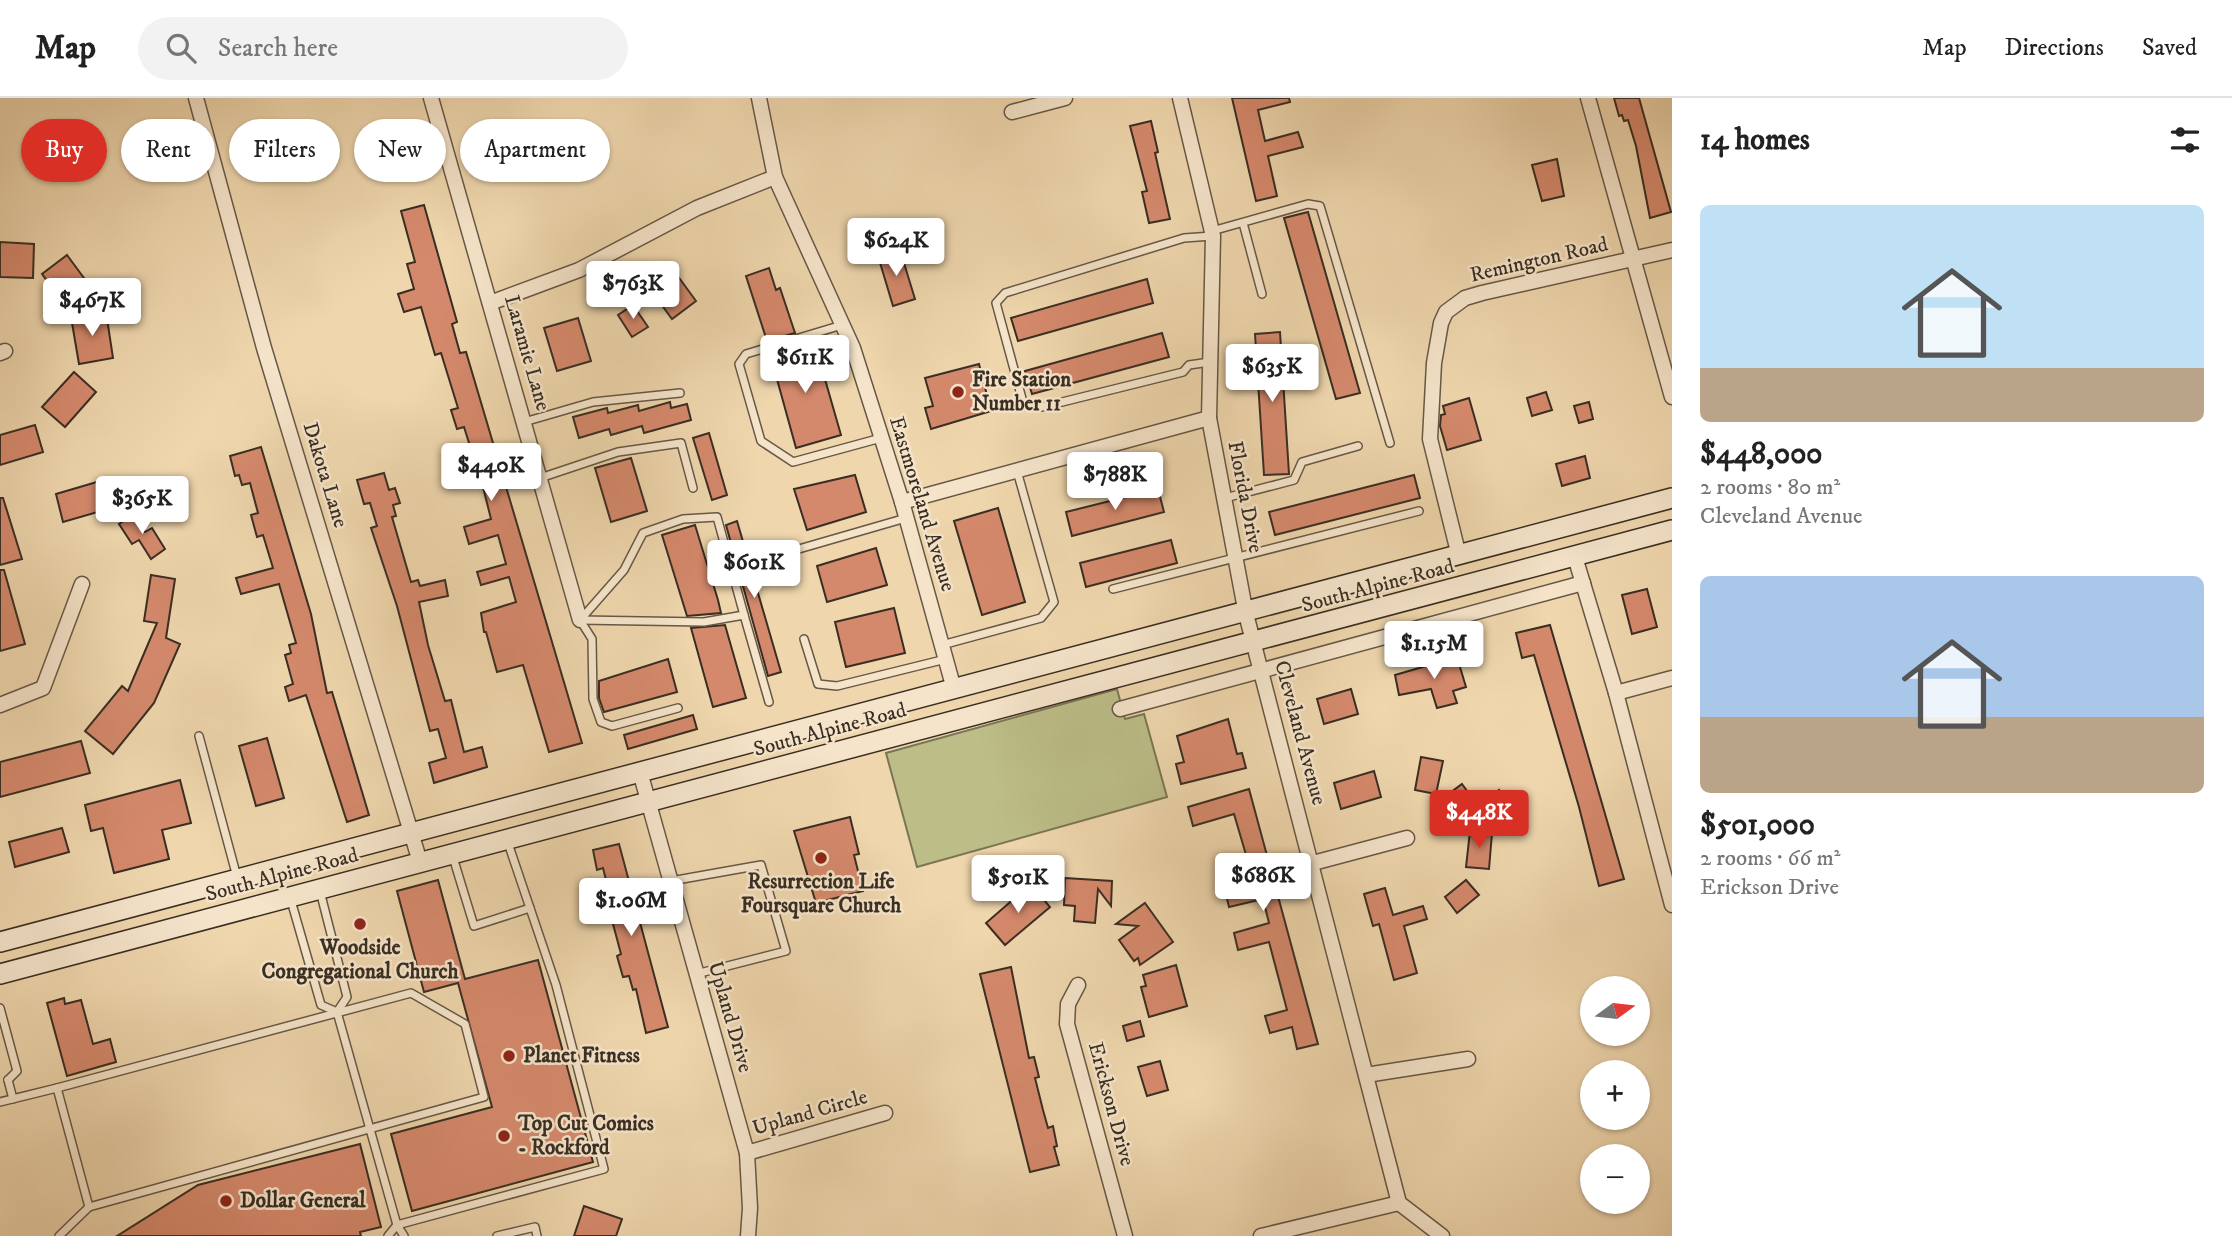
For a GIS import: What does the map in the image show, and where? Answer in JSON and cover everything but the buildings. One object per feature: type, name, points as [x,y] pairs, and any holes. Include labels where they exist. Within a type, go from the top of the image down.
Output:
[{"type":"main road","name":"South Alpine Road","points":[[0,942],[1246,614],[1672,498]]},
{"type":"main road","name":"South Alpine Road","points":[[0,974],[1672,530]]},
{"type":"street","name":"Dakota Lane","points":[[195,98],[264,348],[419,862]]},
{"type":"street","name":"Laramie Lane","points":[[431,98],[580,620]]},
{"type":"street","name":"Eastmoreland Avenue","points":[[759,98],[775,177],[853,348],[902,502],[954,689]]},
{"type":"street","points":[[1012,113],[1065,98]]},
{"type":"street","name":"Florida Drive","points":[[1180,98],[1212,234],[1209,418],[1246,614]]},
{"type":"street","points":[[1588,98],[1671,388]]},
{"type":"street","points":[[491,303],[579,270],[697,208],[775,177]]},
{"type":"street","name":"Remington Road","points":[[1459,556],[1430,439],[1438,338],[1446,313],[1465,298],[1482,293],[1672,250]]},
{"type":"street","points":[[902,502],[1209,418]]},
{"type":"street","points":[[1575,557],[1616,693],[1672,905]]},
{"type":"street","points":[[1120,709],[1583,583]]},
{"type":"street","points":[[0,705],[43,688],[82,584]]},
{"type":"street","name":"Cleveland Avenue","points":[[1246,614],[1313,863],[1399,1203]]},
{"type":"street","points":[[1616,693],[1672,678]]},
{"type":"street","name":"Upland Drive","points":[[640,772],[747,1153],[750,1208],[748,1236]]},
{"type":"street","points":[[1313,863],[1407,838]]},
{"type":"street","name":"Erickson Drive","points":[[1078,985],[1068,1004],[1068,1024],[1125,1236]]},
{"type":"street","points":[[1366,1075],[1468,1059]]},
{"type":"street","name":"Upland Circle","points":[[747,1153],[885,1113]]},
{"type":"street","points":[[1261,1236],[1399,1203],[1442,1236]]},
{"type":"lane","points":[[1210,362],[1189,365],[1183,372],[1042,407],[1024,406],[996,303],[1006,293],[1184,238],[1212,234],[1308,204],[1320,206],[1390,443]]},
{"type":"lane","points":[[1243,223],[1262,294]]},
{"type":"lane","points":[[842,325],[746,354],[739,364],[761,441],[793,462],[881,438]]},
{"type":"lane","points":[[524,422],[593,402],[680,393]]},
{"type":"lane","points":[[540,478],[618,452],[681,443],[693,488]]},
{"type":"lane","points":[[1224,499],[1294,480],[1302,462],[1358,446]]},
{"type":"lane","points":[[804,639],[818,684],[837,686],[1041,618],[1054,603],[1017,471]]},
{"type":"lane","points":[[1113,589],[1419,511]]},
{"type":"lane","points":[[580,620],[624,570],[643,533],[683,519],[717,517],[769,702]]},
{"type":"lane","points":[[778,555],[906,518]]},
{"type":"lane","points":[[580,620],[704,622],[744,615]]},
{"type":"lane","points":[[580,620],[592,639],[593,699],[601,722],[612,726],[678,708]]},
{"type":"lane","points":[[199,736],[238,879]]},
{"type":"lane","points":[[388,1236],[397,1225],[604,1169],[556,985],[507,839]]},
{"type":"lane","points":[[452,854],[474,926],[530,908]]},
{"type":"lane","points":[[670,881],[761,865],[786,951],[696,974]]},
{"type":"lane","points":[[320,889],[347,997],[337,1012],[397,1225],[404,1236]]},
{"type":"lane","points":[[290,897],[321,1005],[337,1012]]},
{"type":"lane","points":[[0,1102],[411,992],[465,1024],[485,1097],[89,1207],[59,1236]]},
{"type":"lane","points":[[0,1008],[17,1071],[4,1079],[13,1099]]},
{"type":"lane","points":[[57,1088],[89,1207]]},
{"type":"lane","points":[[497,1236],[535,1227],[537,1236]]},
{"type":"green space","points":[[1117,689],[1125,719],[1144,714],[1167,797],[917,867],[886,753]]},
{"type":"place","name":"Fire Station Number 11","points":[[958,392]]},
{"type":"place","name":"Resurrection Life Foursquare Church","points":[[821,858]]},
{"type":"place","name":"Woodside Congregational Church","points":[[360,924]]},
{"type":"place","name":"Planet Fitness","points":[[509,1056]]},
{"type":"place","name":"Top Cut Comics - Rockford","points":[[504,1136]]},
{"type":"place","name":"Dollar General","points":[[226,1201]]}]
